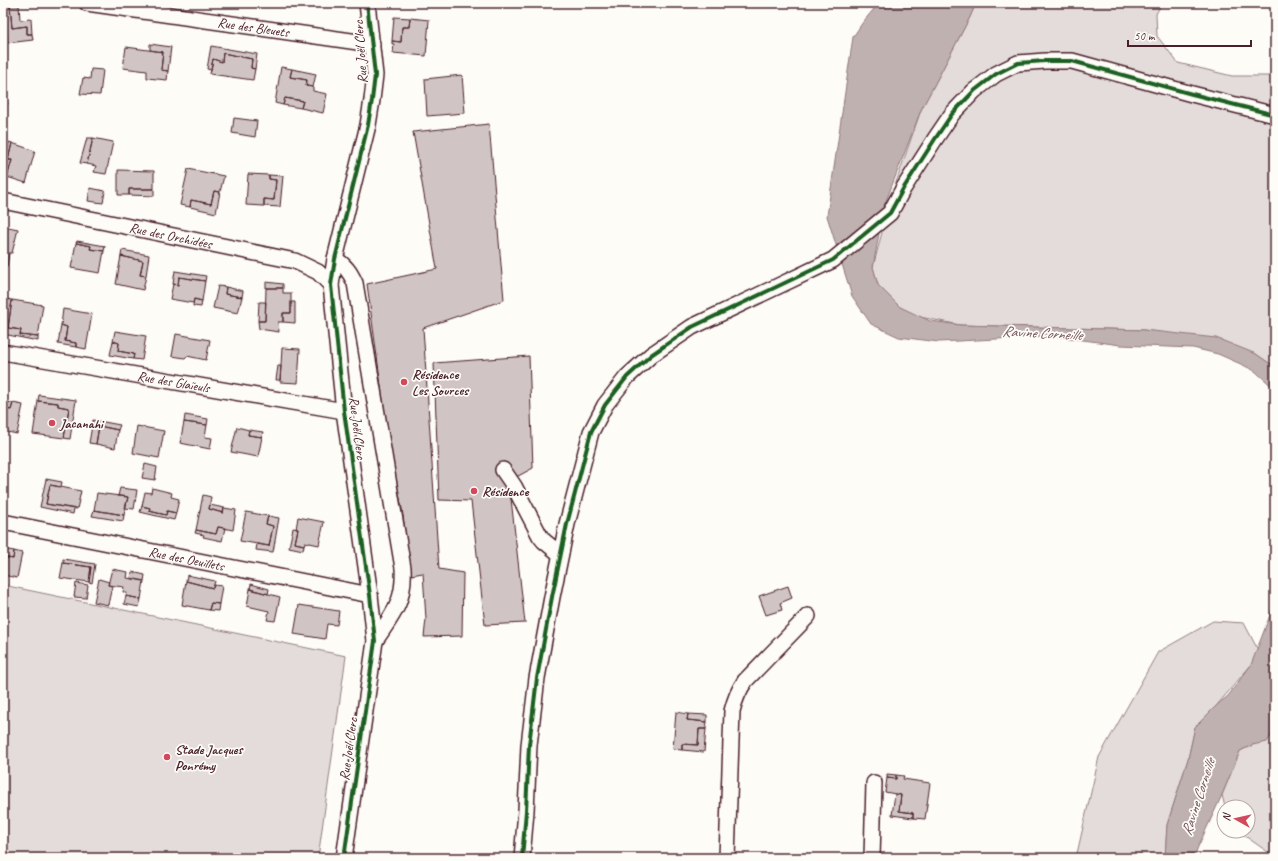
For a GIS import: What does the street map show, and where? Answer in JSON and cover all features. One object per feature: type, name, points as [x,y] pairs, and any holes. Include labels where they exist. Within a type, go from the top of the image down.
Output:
[{"type":"street","name":"Rue des Bleuets","points":[[87,3],[372,44]]},
{"type":"street","name":"Rue Joël Clerc","points":[[344,858],[375,641],[344,411],[331,286],[335,259],[368,125],[372,100],[374,75],[367,3]]},
{"type":"street","points":[[522,858],[529,745],[537,678],[560,554],[591,432],[605,405],[627,377],[651,355],[692,327],[833,260],[890,213],[907,182],[952,114],[974,91],[996,74],[1018,63],[1072,61],[1275,115]]},
{"type":"street","name":"Rue des Orchidées","points":[[3,201],[295,261],[318,272],[331,286]]},
{"type":"street","points":[[335,259],[344,265],[351,274],[355,283],[403,568],[404,581],[397,608],[375,641]]},
{"type":"street","name":"Rue des Glaïeuls","points":[[3,352],[344,411]]},
{"type":"street","points":[[503,470],[514,486],[540,536],[560,554]]},
{"type":"street","name":"Rue des Oeuillets","points":[[3,522],[370,595]]},
{"type":"street","points":[[727,858],[732,710],[734,700],[738,690],[745,681],[808,616]]},
{"type":"street","points":[[872,858],[874,783]]},
{"type":"shaded area","points":[[976,3],[1162,3],[1156,14],[1157,36],[1178,63],[1232,76],[1275,76],[1275,367],[1256,354],[1144,330],[960,325],[915,316],[900,307],[878,285],[873,267],[892,194],[921,110]]},
{"type":"shaded area","name":"Stade Jacques Ponrémy","points":[[3,585],[346,656],[318,858],[3,858]]},
{"type":"shaded area","points":[[1213,621],[1244,623],[1258,650],[1251,665],[1217,705],[1195,727],[1188,759],[1167,825],[1165,858],[1076,858],[1099,757],[1158,652]]},
{"type":"shaded area","points":[[1275,729],[1275,857],[1249,839],[1256,839],[1256,799],[1223,799],[1222,795],[1240,751],[1270,737]]},
{"type":"water","name":"Ravine Corneille","points":[[879,3],[976,3],[921,110],[884,206],[873,267],[878,285],[900,307],[930,321],[960,325],[1144,330],[1216,338],[1256,354],[1275,367],[1275,389],[1255,371],[1243,365],[1218,354],[1193,348],[1121,345],[1053,336],[939,342],[899,337],[871,324],[852,296],[827,216],[853,37]]},
{"type":"water","name":"Ravine Corneille","points":[[1275,602],[1275,729],[1267,742],[1252,745],[1240,751],[1220,799],[1216,799],[1216,808],[1194,858],[1165,858],[1167,825],[1188,759],[1195,727],[1228,696],[1251,665]]},
{"type":"building","points":[[10,5],[12,28],[27,26],[27,34],[32,34],[33,40],[7,43],[7,36],[3,36],[3,6]]},
{"type":"building","points":[[10,5],[19,5],[20,20],[31,19],[32,34],[27,34],[27,26],[12,28]]},
{"type":"building","points":[[394,17],[410,18],[409,27],[402,27],[401,42],[392,41]]},
{"type":"building","points":[[410,18],[429,20],[426,56],[393,53],[394,44],[392,44],[392,41],[401,42],[402,27],[409,27]]},
{"type":"building","points":[[150,44],[171,47],[168,71],[161,70],[163,52],[150,50]]},
{"type":"building","points":[[211,46],[257,54],[255,69],[251,68],[252,59],[223,53],[222,62],[213,59],[211,70],[207,69]]},
{"type":"building","points":[[126,47],[163,52],[161,70],[168,71],[167,80],[147,78],[147,71],[123,68]]},
{"type":"building","points":[[223,53],[252,59],[251,68],[255,69],[253,80],[210,74],[213,59],[222,62]]},
{"type":"building","points":[[281,67],[292,69],[290,77],[307,80],[306,86],[313,87],[313,91],[327,94],[323,113],[301,108],[303,101],[285,98],[283,105],[275,103]]},
{"type":"building","points":[[91,69],[103,70],[100,95],[80,94],[83,78],[90,79]]},
{"type":"building","points":[[292,69],[316,74],[313,87],[306,86],[307,80],[290,77]]},
{"type":"building","points":[[462,75],[465,113],[427,116],[425,79]]},
{"type":"building","points":[[285,98],[303,101],[301,108],[283,105]]},
{"type":"building","points":[[3,99],[8,103],[3,110]]},
{"type":"building","points":[[234,118],[257,121],[255,137],[232,133]]},
{"type":"building","name":"Résidence Les Sources","points":[[489,124],[504,300],[423,328],[439,569],[463,573],[462,636],[424,637],[426,619],[423,573],[411,575],[402,509],[389,444],[367,284],[437,269],[413,132]]},
{"type":"building","points":[[87,138],[93,138],[87,164],[80,163]]},
{"type":"building","points":[[93,138],[113,142],[106,174],[94,172],[96,166],[87,164]]},
{"type":"building","points":[[9,142],[12,143],[8,160],[12,160],[7,177],[3,175],[3,162]]},
{"type":"building","points":[[12,143],[35,151],[26,183],[7,177],[12,160],[8,160]]},
{"type":"building","points":[[188,169],[224,176],[220,192],[214,191],[211,204],[191,200],[190,207],[180,205]]},
{"type":"building","points":[[118,170],[154,171],[154,189],[129,189],[129,195],[118,195]]},
{"type":"building","points":[[248,174],[269,175],[269,179],[276,180],[274,200],[264,199],[264,206],[246,205]]},
{"type":"building","points":[[269,175],[283,176],[280,207],[264,206],[264,199],[274,200],[276,180],[269,179]]},
{"type":"building","points":[[90,188],[105,191],[103,203],[88,201]]},
{"type":"building","points":[[129,189],[154,189],[154,196],[129,195]]},
{"type":"building","points":[[214,191],[220,192],[216,213],[190,207],[191,200],[211,204]]},
{"type":"building","points":[[3,226],[18,229],[12,253],[9,253],[7,267],[3,266]]},
{"type":"building","points":[[77,241],[105,246],[104,251],[90,249],[91,246],[76,243]]},
{"type":"building","points":[[76,243],[91,246],[90,249],[104,251],[100,273],[71,268]]},
{"type":"building","points":[[122,250],[149,255],[146,276],[140,275],[143,261],[121,256]]},
{"type":"building","points":[[121,256],[143,261],[140,275],[146,276],[143,290],[116,284]]},
{"type":"building","points":[[175,271],[206,276],[205,281],[179,277],[178,285],[173,284]]},
{"type":"building","points":[[179,277],[205,281],[202,301],[194,299],[193,303],[170,299],[173,284],[178,285]]},
{"type":"building","points":[[266,282],[283,284],[283,288],[266,288]]},
{"type":"building","points":[[218,286],[226,287],[225,294],[242,297],[238,313],[213,308]]},
{"type":"building","points":[[226,287],[243,291],[242,297],[225,294]]},
{"type":"building","points":[[266,288],[283,288],[283,293],[291,293],[291,313],[283,313],[283,322],[278,322],[279,332],[259,329],[258,321],[265,321]]},
{"type":"building","points":[[6,299],[12,300],[8,328],[21,330],[20,335],[38,337],[38,341],[3,334],[3,317]]},
{"type":"building","points":[[194,299],[202,301],[201,307],[193,306]]},
{"type":"building","points":[[12,300],[43,305],[38,337],[20,335],[21,330],[8,328]]},
{"type":"building","points":[[259,302],[266,302],[265,321],[258,321]]},
{"type":"building","points":[[291,302],[295,302],[295,323],[283,322],[283,313],[291,313]]},
{"type":"building","points":[[63,309],[92,314],[86,349],[76,347],[76,343],[65,341],[67,327],[61,325]]},
{"type":"building","points":[[61,325],[67,327],[65,341],[76,343],[76,347],[58,344]]},
{"type":"building","points":[[115,331],[146,336],[142,360],[133,359],[134,354],[118,351],[119,343],[113,341]]},
{"type":"building","points":[[176,334],[210,340],[206,360],[187,356],[185,358],[172,356]]},
{"type":"building","points":[[113,341],[119,343],[118,351],[134,354],[133,359],[110,355]]},
{"type":"building","points":[[282,348],[300,349],[298,383],[280,382]]},
{"type":"building","name":"Résidence","points":[[529,356],[533,468],[509,481],[525,623],[485,625],[471,501],[439,500],[434,363]]},
{"type":"building","points":[[278,366],[281,366],[280,380],[276,380]]},
{"type":"building","points":[[39,395],[76,400],[70,439],[64,438],[69,408],[58,406],[58,403],[38,401]]},
{"type":"building","points":[[38,401],[58,403],[58,406],[69,408],[64,438],[33,434]]},
{"type":"building","points":[[3,402],[13,403],[11,410],[3,408]]},
{"type":"building","points":[[13,403],[23,405],[17,434],[3,431],[3,408],[11,410]]},
{"type":"building","points":[[185,415],[208,419],[207,425],[184,422]]},
{"type":"building","points":[[93,420],[120,425],[118,430],[99,426],[96,444],[89,443]]},
{"type":"building","points":[[184,422],[207,425],[205,437],[212,438],[210,449],[180,443]]},
{"type":"building","points":[[99,426],[118,430],[115,448],[96,444]]},
{"type":"building","points":[[137,426],[164,431],[159,458],[133,453]]},
{"type":"building","points":[[237,427],[249,430],[248,435],[262,437],[258,457],[231,452]]},
{"type":"building","points":[[249,430],[263,432],[262,437],[248,435]]},
{"type":"building","points":[[145,464],[157,467],[155,480],[142,478]]},
{"type":"building","points":[[46,479],[62,482],[61,487],[50,485],[46,504],[74,509],[73,514],[40,507]]},
{"type":"building","points":[[50,485],[81,491],[77,509],[46,504]]},
{"type":"building","points":[[120,488],[137,490],[134,509],[125,508],[128,497],[118,496]]},
{"type":"building","points":[[152,488],[172,493],[171,497],[179,499],[176,513],[167,511],[166,515],[149,511],[150,508],[142,506],[145,492],[151,493]]},
{"type":"building","points":[[97,493],[128,497],[124,515],[94,510]]},
{"type":"building","points":[[203,495],[211,497],[209,509],[223,513],[224,508],[236,510],[233,530],[218,527],[216,534],[196,530]]},
{"type":"building","points":[[210,505],[224,508],[223,513],[209,509]]},
{"type":"building","points":[[142,506],[150,508],[149,511],[166,515],[167,511],[176,513],[174,520],[140,512]]},
{"type":"building","points":[[94,510],[124,515],[123,521],[92,516]]},
{"type":"building","points":[[246,512],[268,516],[266,524],[273,526],[269,546],[240,541]]},
{"type":"building","points":[[268,516],[279,518],[273,552],[256,550],[257,544],[269,546],[273,526],[266,524]]},
{"type":"building","points":[[298,517],[324,522],[319,545],[305,542],[304,545],[295,543],[298,529],[296,529]]},
{"type":"building","points":[[218,527],[225,528],[222,541],[203,537],[204,535],[195,533],[196,530],[216,534]]},
{"type":"building","points":[[293,528],[298,529],[295,543],[304,545],[303,550],[289,547]]},
{"type":"building","points":[[3,549],[14,551],[13,559],[3,557]]},
{"type":"building","points":[[14,551],[22,553],[17,578],[3,575],[3,557],[13,559]]},
{"type":"building","points":[[63,559],[95,564],[92,583],[89,582],[91,567],[63,563]]},
{"type":"building","points":[[63,563],[91,567],[89,582],[60,578]]},
{"type":"building","points":[[112,569],[128,572],[127,578],[144,581],[141,599],[126,596],[127,593],[123,592],[124,587],[108,585]]},
{"type":"building","points":[[132,572],[145,575],[144,581],[131,578]]},
{"type":"building","points":[[187,575],[215,581],[213,588],[186,581]]},
{"type":"building","points":[[99,579],[109,582],[108,585],[112,586],[108,605],[94,602]]},
{"type":"building","points":[[186,581],[213,588],[214,585],[222,586],[219,604],[211,603],[209,610],[182,605]]},
{"type":"building","points":[[76,583],[88,585],[86,598],[74,597]]},
{"type":"building","points":[[251,584],[269,589],[268,594],[250,589]]},
{"type":"building","points":[[788,586],[792,598],[780,603],[782,610],[766,615],[759,596]]},
{"type":"building","points":[[250,589],[280,597],[275,621],[267,620],[269,611],[247,606]]},
{"type":"building","points":[[126,596],[141,599],[139,607],[124,604]]},
{"type":"building","points":[[211,603],[219,604],[218,611],[209,610]]},
{"type":"building","points":[[299,605],[339,611],[337,625],[327,624],[325,639],[294,634]]},
{"type":"building","points":[[676,712],[688,714],[687,720],[707,722],[706,729],[699,729],[698,745],[682,744],[682,750],[673,749]]},
{"type":"building","points":[[688,714],[707,715],[707,722],[687,720]]},
{"type":"building","points":[[699,729],[706,729],[704,752],[682,750],[682,744],[698,745]]},
{"type":"building","points":[[887,774],[896,775],[896,779],[887,778]]},
{"type":"building","points":[[896,775],[904,776],[903,779],[930,783],[925,819],[913,818],[913,813],[899,811],[901,795],[885,792],[887,778],[896,779]]},
{"type":"building","points":[[895,794],[901,795],[899,811],[913,813],[913,818],[892,815]]},
{"type":"cycle path","points":[[344,858],[375,641],[344,411],[331,285],[335,259],[368,125],[372,100],[375,75],[367,3]]},
{"type":"cycle path","points":[[522,858],[529,745],[537,678],[567,524],[591,432],[605,405],[627,377],[651,355],[692,327],[833,260],[890,213],[903,189],[952,114],[974,91],[996,74],[1018,63],[1072,61],[1275,115]]},
{"type":"place","name":"Résidence Les Sources","points":[[404,382]]},
{"type":"place","name":"Jacanahi","points":[[52,423]]},
{"type":"place","name":"Résidence","points":[[474,491]]},
{"type":"place","name":"Stade Jacques Ponrémy","points":[[167,757]]}]
